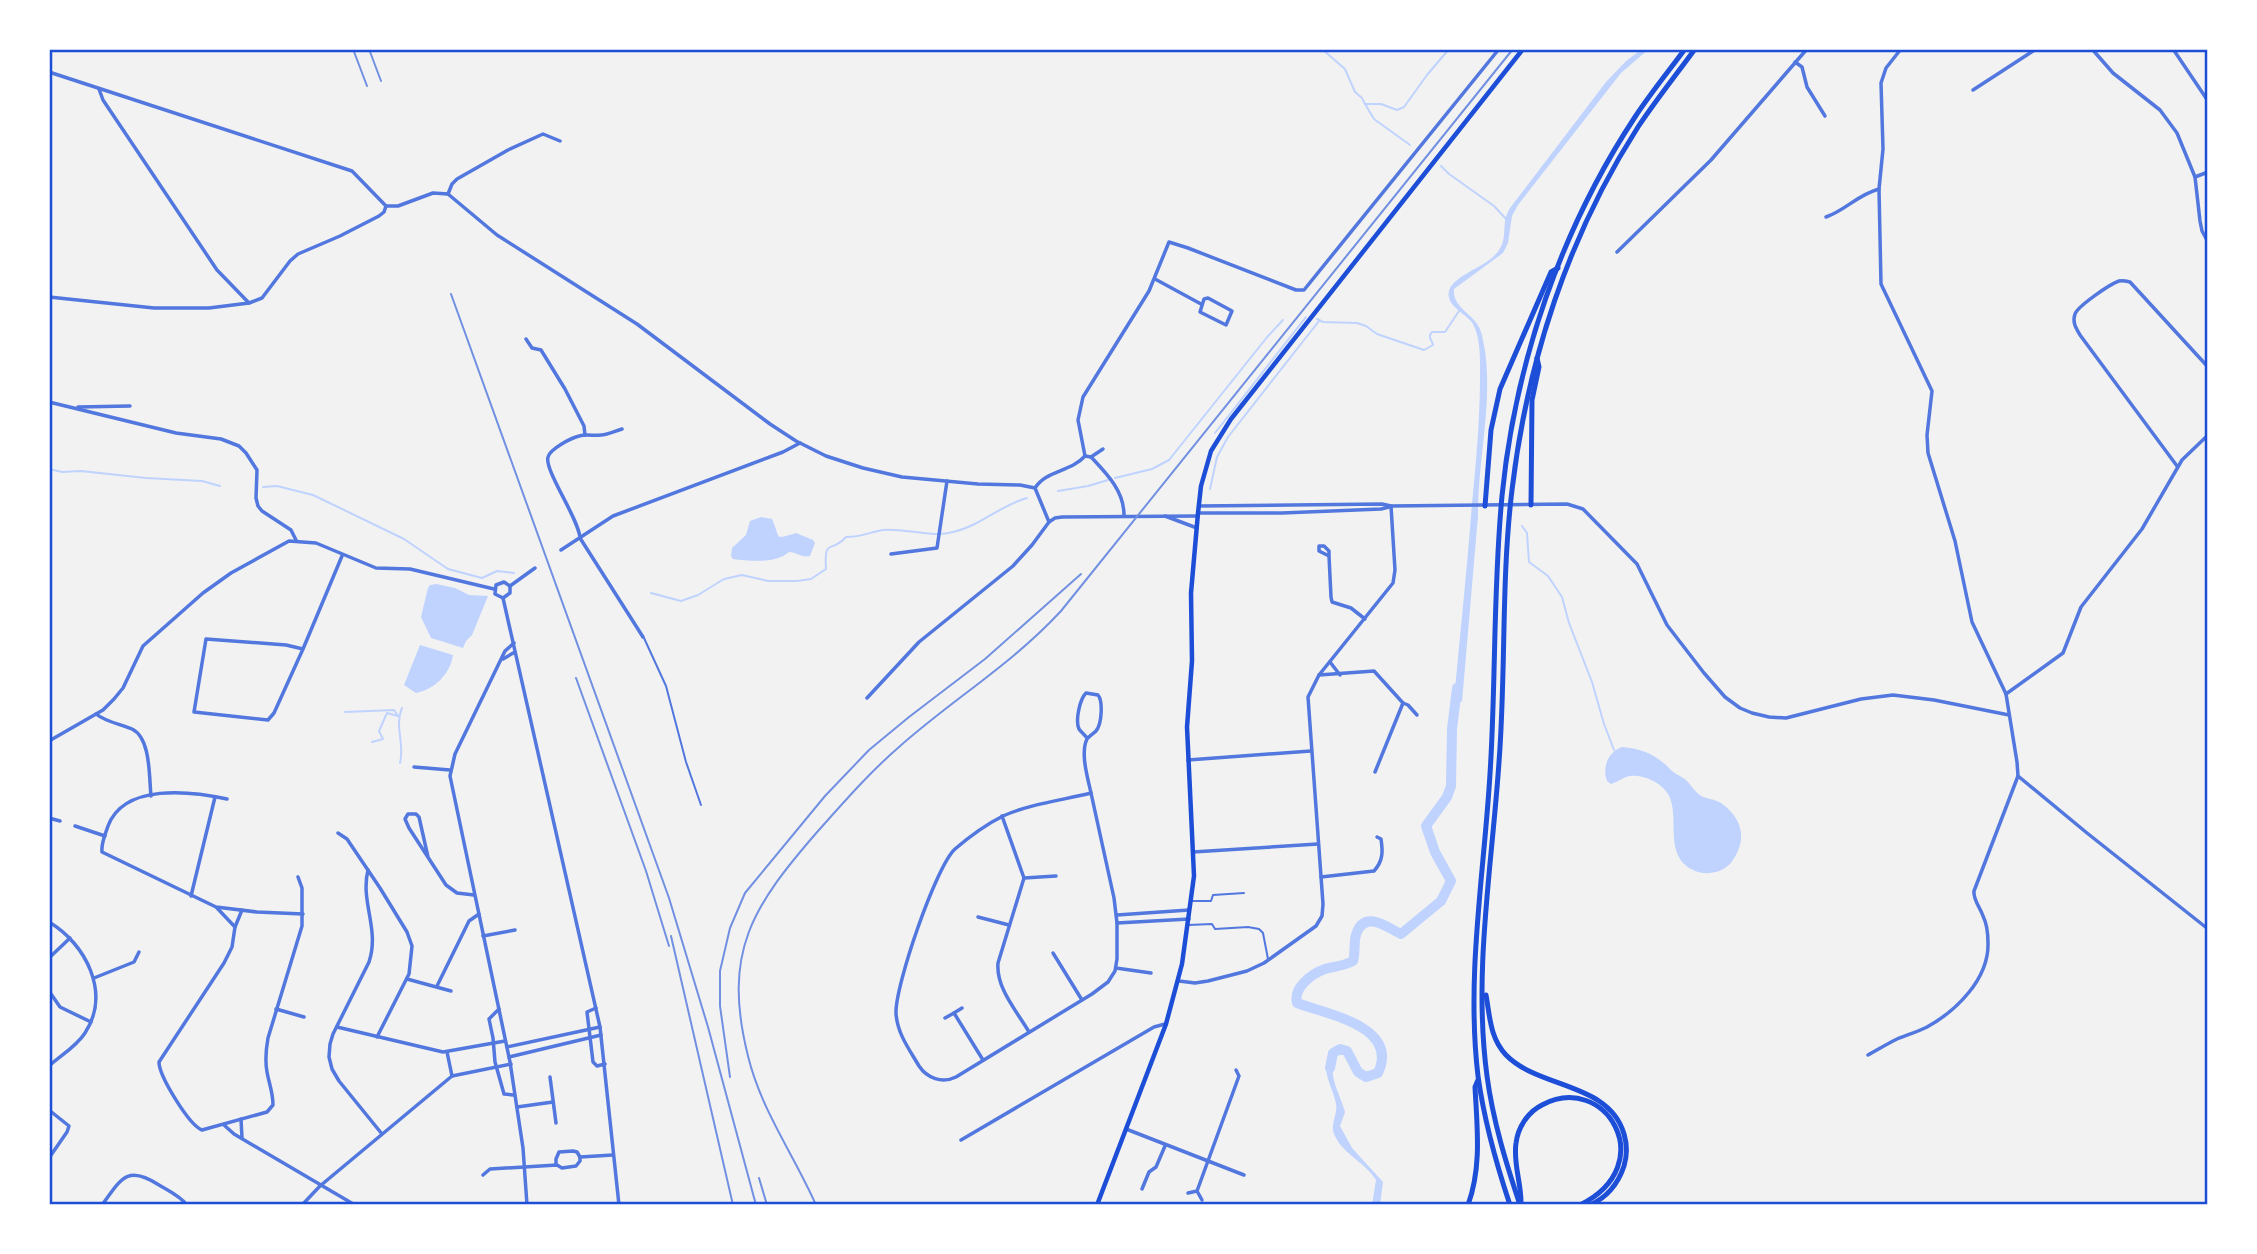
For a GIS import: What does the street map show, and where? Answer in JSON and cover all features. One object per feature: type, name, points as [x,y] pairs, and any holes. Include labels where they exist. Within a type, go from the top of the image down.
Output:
[{"type":"highway","points":[[1510,1205],[1488,1131],[1478,1077],[1475,1031],[1475,982],[1492,745],[1503,492],[1518,397],[1542,312],[1558,268],[1583,209],[1615,151],[1645,102],[1685,49]]},
{"type":"highway","points":[[1521,1205],[1497,1130],[1487,1076],[1483,1030],[1483,983],[1501,744],[1511,492],[1526,399],[1566,270],[1600,194],[1639,127],[1695,49]]},
{"type":"highway","points":[[1483,506],[1491,430],[1500,389],[1551,272],[1558,268]]},
{"type":"highway","points":[[1531,505],[1532,400],[1539,368],[1537,358]]},
{"type":"highway","points":[[1483,983],[1493,1035],[1506,1055],[1527,1070],[1596,1099],[1621,1125],[1626,1147],[1622,1174],[1605,1197],[1590,1205]]},
{"type":"highway","points":[[1468,1205],[1478,1152],[1475,1087],[1478,1077]]},
{"type":"highway","points":[[1521,1205],[1515,1156],[1520,1130],[1536,1108],[1548,1102],[1574,1098],[1588,1101],[1608,1115],[1619,1134],[1621,1147],[1618,1168],[1611,1181],[1604,1190],[1580,1205]]},
{"type":"main road","points":[[1097,1205],[1166,1024],[1179,981],[1191,910],[1194,876],[1187,760],[1192,662],[1191,593],[1205,469],[1221,434],[1523,49]]},
{"type":"street","points":[[1085,456],[1078,420],[1083,397],[1155,279],[1169,242],[1296,290],[1304,290],[1499,49]]},
{"type":"street","points":[[1618,252],[1711,160],[1807,49]]},
{"type":"street","points":[[1868,1055],[1894,1040],[1932,1024],[1956,1005],[1977,980],[1989,945],[1986,925],[1973,897],[1974,891],[2018,776],[2006,694],[1972,622],[1955,541],[1928,453],[1931,388],[1881,284],[1879,189],[1882,79],[1889,63],[1901,49]]},
{"type":"street","points":[[1973,90],[2036,49]]},
{"type":"street","points":[[2092,49],[2113,73],[2166,117],[2181,141],[2195,177],[2202,231],[2208,242]]},
{"type":"street","points":[[2173,49],[2208,101]]},
{"type":"street","points":[[1795,62],[1801,68],[1807,87],[1825,116]]},
{"type":"street","points":[[49,72],[352,171],[386,206],[401,205],[433,193],[448,194],[497,235],[637,324],[770,424],[800,443],[836,460],[875,472],[1035,488]]},
{"type":"street","points":[[99,89],[103,100],[217,270],[249,303]]},
{"type":"street","points":[[448,194],[457,179],[518,145],[543,134],[560,141]]},
{"type":"street","points":[[2195,177],[2208,173]]},
{"type":"street","points":[[1826,217],[1836,214],[1855,198],[1879,189]]},
{"type":"street","points":[[49,297],[154,308],[209,308],[249,303],[262,298],[294,257],[379,216],[386,206]]},
{"type":"street","points":[[1155,279],[1201,304]]},
{"type":"street","points":[[2177,467],[2076,328],[2075,314],[2080,307],[2116,283],[2123,280],[2130,282],[2208,367]]},
{"type":"street","points":[[1208,298],[1230,309],[1232,313],[1226,325],[1200,312],[1201,304],[1208,298]]},
{"type":"street","points":[[526,339],[532,348],[541,350],[557,375],[584,426],[586,436]]},
{"type":"street","points":[[49,402],[191,436],[221,439],[239,446],[257,470],[258,506],[291,530],[296,540]]},
{"type":"street","points":[[73,407],[130,406]]},
{"type":"street","points":[[622,429],[605,435],[579,436],[553,450],[547,459],[562,497],[580,529],[580,538],[643,637]]},
{"type":"street","points":[[2006,694],[2063,653],[2081,607],[2141,529],[2177,467],[2208,435]]},
{"type":"street","points":[[561,550],[613,516],[783,452],[800,443]]},
{"type":"street","points":[[1091,457],[1103,449]]},
{"type":"street","points":[[1035,488],[1041,479],[1071,467],[1085,456],[1091,457],[1113,482],[1123,502],[1124,515]]},
{"type":"street","points":[[891,554],[937,548],[947,481]]},
{"type":"street","points":[[1035,488],[1049,522]]},
{"type":"street","points":[[1199,506],[1574,505],[1588,513],[1636,564],[1676,639],[1717,689],[1741,708],[1761,716],[1786,718],[1872,697],[1907,696],[2009,715]]},
{"type":"street","points":[[1238,506],[1238,513]]},
{"type":"street","points":[[1282,506],[1282,513]]},
{"type":"street","points":[[867,698],[919,642],[1013,566],[1055,518],[1282,513],[1381,509],[1391,506]]},
{"type":"street","points":[[1179,981],[1195,983],[1247,971],[1269,960],[1318,923],[1323,908],[1308,696],[1319,675],[1388,591],[1395,577],[1391,506]]},
{"type":"street","points":[[1163,516],[1197,528]]},
{"type":"street","points":[[49,741],[96,714],[119,694],[139,652],[159,630],[220,580],[283,544],[296,540],[316,543],[376,568],[410,569],[494,589]]},
{"type":"street","points":[[303,649],[286,645],[206,639],[194,712],[268,720],[274,713],[303,649],[342,556]]},
{"type":"street","points":[[1329,556],[1332,602],[1351,608],[1365,619]]},
{"type":"street","points":[[510,586],[536,568]]},
{"type":"street","points":[[494,589],[502,582],[510,586]]},
{"type":"street","points":[[503,598],[510,593],[510,586]]},
{"type":"street","points":[[494,589],[497,596],[503,598]]},
{"type":"street","points":[[503,598],[600,1027],[619,1205]]},
{"type":"street","points":[[500,664],[505,651],[513,643]]},
{"type":"street","points":[[515,652],[504,657],[500,664],[455,754],[450,770],[511,1064],[525,1167],[527,1205]]},
{"type":"street","points":[[1330,662],[1340,675]]},
{"type":"street","points":[[1319,675],[1374,671],[1417,715]]},
{"type":"street","points":[[1087,738],[1078,722],[1082,698],[1086,693],[1098,695],[1101,701],[1098,727],[1087,738],[1084,763],[1091,793],[1116,915],[1116,968],[1108,982],[1082,1000],[950,1080],[927,1075],[900,1032],[897,1000],[906,963],[947,858],[961,844],[1002,816],[1091,793]]},
{"type":"street","points":[[1374,772],[1403,703]]},
{"type":"street","points":[[96,714],[140,734],[146,744],[151,796]]},
{"type":"street","points":[[1187,760],[1311,751]]},
{"type":"street","points":[[414,767],[450,770]]},
{"type":"street","points":[[2018,776],[2208,929]]},
{"type":"street","points":[[227,799],[187,793],[134,799],[119,807],[111,818],[102,847],[105,854],[216,907],[303,914]]},
{"type":"street","points":[[191,895],[215,797]]},
{"type":"street","points":[[428,857],[419,817],[416,814],[408,814],[405,819],[428,857],[451,890],[465,896],[474,895]]},
{"type":"street","points":[[1002,816],[1024,878],[998,962],[998,977],[1029,1032]]},
{"type":"street","points":[[49,818],[60,821]]},
{"type":"street","points":[[75,826],[105,836]]},
{"type":"street","points":[[338,833],[347,839],[409,936],[412,956],[407,979],[377,1037]]},
{"type":"street","points":[[1321,877],[1374,871],[1383,854],[1381,839],[1377,837]]},
{"type":"street","points":[[1193,852],[1318,844]]},
{"type":"street","points":[[368,870],[365,884],[373,927],[372,953],[337,1027],[329,1048],[329,1060],[334,1073],[382,1134]]},
{"type":"street","points":[[1024,878],[1056,876]]},
{"type":"street","points":[[242,910],[234,927],[232,947],[224,963],[159,1064],[173,1094],[195,1127],[205,1130],[267,1112],[274,1105],[266,1053],[276,1009],[298,942],[303,914],[302,888],[298,877]]},
{"type":"street","points":[[216,907],[234,927]]},
{"type":"street","points":[[1116,915],[1191,910]]},
{"type":"street","points":[[437,986],[469,921],[479,914]]},
{"type":"street","points":[[978,916],[1009,925]]},
{"type":"street","points":[[49,922],[81,950],[93,978],[95,1002],[90,1022],[78,1042],[49,1066]]},
{"type":"street","points":[[1117,923],[1189,922]]},
{"type":"street","points":[[483,936],[515,930]]},
{"type":"street","points":[[49,958],[70,938]]},
{"type":"street","points":[[93,978],[134,962],[139,952]]},
{"type":"street","points":[[1053,953],[1082,1000]]},
{"type":"street","points":[[1116,968],[1151,972]]},
{"type":"street","points":[[407,979],[452,991]]},
{"type":"street","points":[[49,991],[60,1007],[90,1022]]},
{"type":"street","points":[[596,1008],[587,1012],[593,1064],[605,1065]]},
{"type":"street","points":[[945,1018],[962,1008]]},
{"type":"street","points":[[276,1009],[304,1017]]},
{"type":"street","points":[[499,1009],[489,1018],[495,1062],[504,1094],[515,1095]]},
{"type":"street","points":[[954,1013],[982,1060]]},
{"type":"street","points":[[961,1140],[1158,1025],[1166,1024]]},
{"type":"street","points":[[337,1027],[447,1052],[505,1041]]},
{"type":"street","points":[[507,1047],[600,1027]]},
{"type":"street","points":[[1150,1030],[1163,1033]]},
{"type":"street","points":[[509,1057],[601,1035]]},
{"type":"street","points":[[447,1052],[452,1076]]},
{"type":"street","points":[[302,1205],[320,1186],[452,1076],[511,1064]]},
{"type":"street","points":[[1202,1200],[1197,1191],[1239,1076],[1236,1070]]},
{"type":"street","points":[[1239,1076],[1245,1074]]},
{"type":"street","points":[[550,1077],[556,1123]]},
{"type":"street","points":[[517,1107],[554,1102]]},
{"type":"street","points":[[49,1110],[69,1126],[68,1132],[49,1158]]},
{"type":"street","points":[[241,1119],[242,1138]]},
{"type":"street","points":[[224,1125],[355,1205]]},
{"type":"street","points":[[1126,1129],[1244,1175]]},
{"type":"street","points":[[1142,1189],[1149,1172],[1156,1167],[1165,1145]]},
{"type":"street","points":[[556,1165],[559,1153],[573,1151],[580,1157]]},
{"type":"street","points":[[580,1157],[613,1155]]},
{"type":"street","points":[[482,1175],[490,1169],[576,1166],[580,1157]]},
{"type":"street","points":[[102,1205],[122,1179],[138,1174],[150,1178],[187,1205]]},
{"type":"street","points":[[1188,1193],[1197,1191]]},
{"type":"lane","points":[[643,637],[666,686],[686,762],[701,805]]},
{"type":"lane","points":[[1192,901],[1211,901],[1213,895],[1244,893]]},
{"type":"lane","points":[[1189,922],[1212,924],[1215,929],[1259,929],[1263,933],[1269,960]]},
{"type":"water","points":[[1642,49],[1649,49],[1621,73],[1518,205],[1512,216],[1508,243],[1503,253],[1454,289],[1454,296],[1460,307],[1481,332],[1487,400],[1462,702],[1454,700],[1476,457],[1480,364],[1476,330],[1470,320],[1450,301],[1449,291],[1462,276],[1489,260],[1499,250],[1510,208],[1606,82]]},
{"type":"water","points":[[761,517],[772,519],[781,537],[796,533],[813,540],[815,543],[810,556],[789,552],[770,560],[733,559],[732,548],[746,535],[750,521]]},
{"type":"water","points":[[436,584],[455,588],[469,595],[488,596],[472,635],[463,648],[431,638],[421,617],[428,588]]},
{"type":"water","points":[[420,645],[453,655],[441,680],[416,693],[404,685]]},
{"type":"water","points":[[1622,747],[1653,756],[1686,780],[1701,796],[1719,802],[1732,813],[1739,825],[1741,838],[1737,853],[1728,866],[1706,873],[1684,864],[1675,847],[1670,798],[1659,784],[1636,776],[1611,784],[1607,781],[1607,761],[1613,752]]},
{"type":"water","points":[[1329,1056],[1333,1058],[1334,1080],[1345,1112],[1340,1126],[1352,1148],[1383,1182],[1380,1205],[1372,1205],[1376,1180],[1339,1143],[1333,1132],[1336,1108],[1326,1069]]},
{"type":"waterway","points":[[1322,49],[1345,69],[1355,92],[1365,104]]},
{"type":"waterway","points":[[1410,145],[1374,119],[1365,104],[1381,104],[1397,110],[1404,107],[1449,49]]},
{"type":"waterway","points":[[1441,166],[1494,206],[1507,220]]},
{"type":"waterway","points":[[1317,319],[1323,322],[1357,323],[1377,334],[1424,350],[1433,345],[1430,337],[1432,332],[1445,332],[1459,311]]},
{"type":"waterway","points":[[1215,433],[1306,317]]},
{"type":"waterway","points":[[1115,478],[1152,469],[1169,460],[1283,320]]},
{"type":"waterway","points":[[1210,489],[1217,457],[1228,437],[1319,321]]},
{"type":"waterway","points":[[49,469],[202,481],[220,486]]},
{"type":"waterway","points":[[1058,491],[1108,480]]},
{"type":"waterway","points":[[263,487],[277,486],[313,495],[404,539],[448,569],[482,578],[497,571],[514,573]]},
{"type":"waterway","points":[[651,593],[681,601],[698,595],[724,579],[742,575],[768,581],[811,579],[826,569],[827,549],[846,537],[883,530],[945,534],[963,529],[1027,498]]},
{"type":"waterway","points":[[1522,526],[1527,533],[1529,562],[1548,576],[1562,597],[1614,750]]},
{"type":"waterway","points":[[1330,1068],[1333,1053],[1340,1049],[1347,1051],[1358,1072],[1366,1077],[1378,1073],[1382,1057],[1379,1044],[1357,1024],[1297,1003],[1300,987],[1320,971],[1353,961],[1356,935],[1366,922],[1378,922],[1401,934],[1441,901],[1451,881],[1435,852],[1426,826],[1447,797],[1451,786],[1452,729],[1457,688]]},
{"type":"waterway","points":[[400,763],[399,721],[402,708]]},
{"type":"waterway","points":[[345,712],[394,710],[398,716]]},
{"type":"waterway","points":[[372,742],[383,739],[379,731],[387,713],[398,716]]},
{"type":"railway","points":[[353,49],[367,86]]},
{"type":"railway","points":[[369,49],[381,81]]},
{"type":"railway","points":[[816,1205],[761,1095],[748,1056],[741,1020],[741,959],[760,908],[795,858],[877,767],[919,730],[1002,665],[1061,611],[1513,49]]},
{"type":"railway","points":[[451,294],[669,898],[708,1027],[756,1205]]},
{"type":"railway","points":[[730,1077],[720,1006],[720,971],[730,928],[745,893],[825,796],[869,750],[985,659],[1081,574]]},
{"type":"railway","points":[[576,678],[646,871],[669,946]]},
{"type":"railway","points":[[671,936],[733,1205]]},
{"type":"railway","points":[[759,1178],[767,1205]]}]
